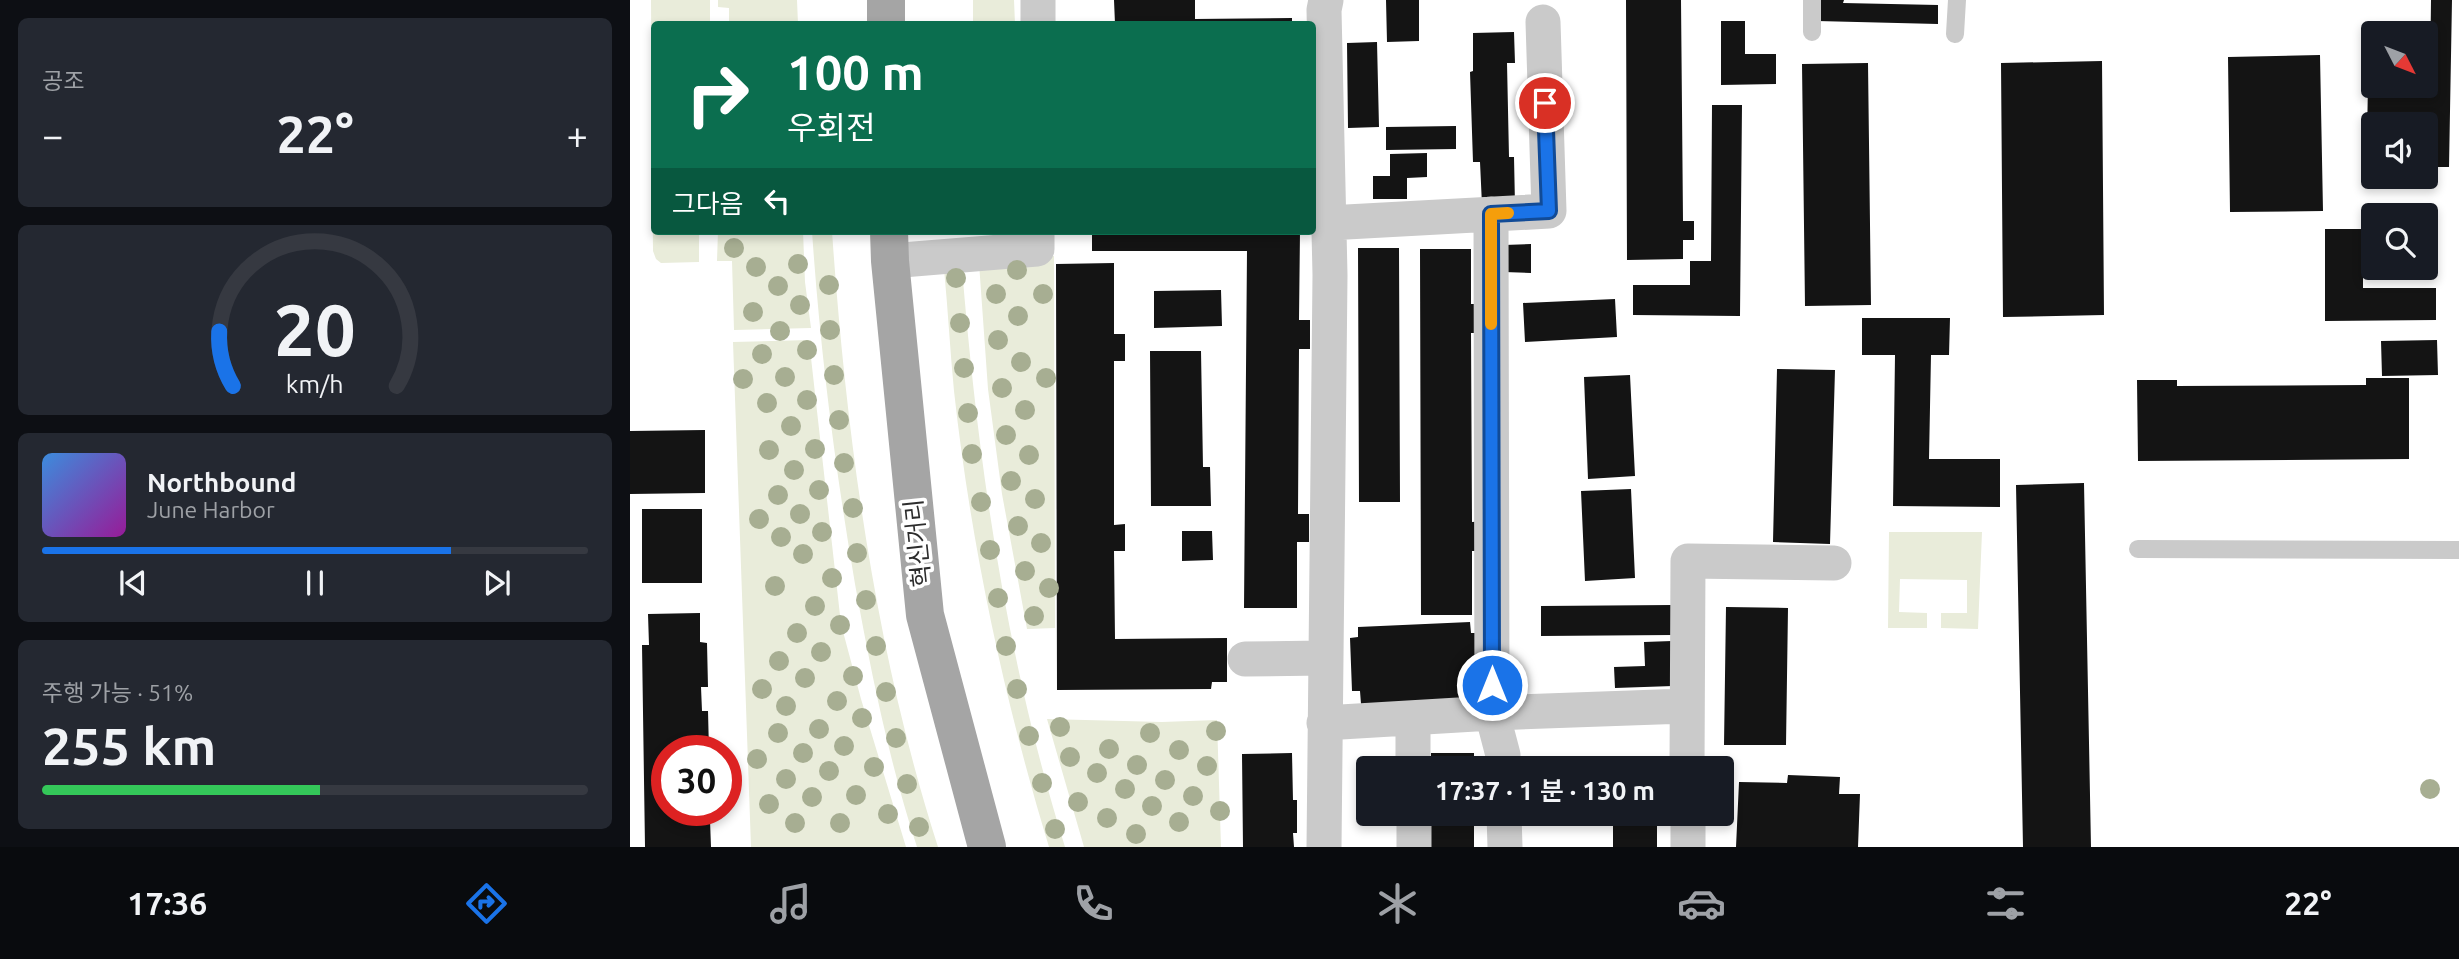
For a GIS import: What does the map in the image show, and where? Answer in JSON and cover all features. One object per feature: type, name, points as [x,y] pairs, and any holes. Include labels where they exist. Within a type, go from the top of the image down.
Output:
[{"type":"main road","points":[[886,0],[886,21]]},
{"type":"main road","name":"혁신거리","points":[[889,246],[925,615],[987,847]]},
{"type":"street","points":[[1038,0],[1038,21]]},
{"type":"street","points":[[1324,847],[1328,223],[1326,0]]},
{"type":"street","points":[[1328,223],[1549,211],[1543,22]]},
{"type":"street","points":[[1491,214],[1492,713],[1503,756]]},
{"type":"street","points":[[889,246],[1037,249],[1037,235]]},
{"type":"street","points":[[1687,756],[1688,561],[1834,563]]},
{"type":"street","points":[[1245,659],[1324,658]]},
{"type":"street","points":[[1324,723],[1492,713],[1686,706]]},
{"type":"street","points":[[1413,718],[1413,756]]},
{"type":"street","points":[[1414,826],[1414,847]]},
{"type":"street","points":[[1504,826],[1505,847]]},
{"type":"street","points":[[1688,826],[1688,847]]},
{"type":"lane","points":[[1812,0],[1812,32]]},
{"type":"lane","points":[[1955,34],[1957,0]]},
{"type":"lane","points":[[2138,549],[2459,550]]},
{"type":"green space","points":[[651,0],[710,0],[710,21],[651,21]]},
{"type":"green space","points":[[718,0],[797,0],[798,21],[729,21],[729,8],[718,7]]},
{"type":"green space","points":[[973,0],[1014,0],[1015,21],[973,21]]},
{"type":"green space","points":[[653,235],[699,235],[699,262],[661,263],[653,251]]},
{"type":"green space","points":[[718,235],[803,235],[805,282],[811,328],[734,330],[732,261],[717,261]]},
{"type":"green space","points":[[812,235],[832,235],[855,464],[880,620],[916,773],[938,847],[917,847],[889,749],[874,683],[855,584],[835,452],[819,320]]},
{"type":"green space","points":[[1054,256],[1055,628],[1027,629],[1002,494],[988,389],[979,263]]},
{"type":"green space","points":[[962,268],[977,415],[997,560],[1026,704],[1065,847],[1049,847],[1004,678],[980,564],[961,449],[944,269]]},
{"type":"green space","points":[[809,340],[841,624],[906,847],[751,847],[733,342]]},
{"type":"green space","points":[[1889,532],[1982,532],[1978,629],[1941,628],[1941,613],[1967,613],[1967,580],[1900,579],[1899,612],[1927,613],[1927,628],[1888,628]]},
{"type":"green space","points":[[1047,719],[1162,722],[1217,720],[1221,847],[1084,847]]},
{"type":"building","points":[[1114,0],[1195,0],[1195,19],[1292,18],[1292,21],[1115,21]]},
{"type":"building","points":[[1386,0],[1419,0],[1419,41],[1387,42]]},
{"type":"building","points":[[1626,0],[1681,0],[1683,221],[1694,221],[1694,240],[1683,240],[1683,259],[1627,260]]},
{"type":"building","points":[[1817,0],[1938,5],[1938,24],[1817,21]]},
{"type":"building","points":[[2431,0],[2452,0],[2449,167],[2438,167],[2438,112],[2367,112],[2368,98],[2438,98],[2438,21],[2431,21]]},
{"type":"building","points":[[1721,21],[1745,21],[1745,54],[1776,54],[1776,84],[1721,85]]},
{"type":"building","points":[[1514,32],[1515,63],[1507,63],[1509,157],[1514,157],[1515,205],[1482,205],[1480,162],[1473,162],[1470,72],[1473,71],[1473,33]]},
{"type":"building","points":[[1377,42],[1379,127],[1348,128],[1347,43]]},
{"type":"building","points":[[2320,55],[2323,211],[2230,212],[2228,57]]},
{"type":"building","points":[[2102,61],[2104,315],[2003,317],[2001,63]]},
{"type":"building","points":[[1868,63],[1871,305],[1805,306],[1802,64]]},
{"type":"building","points":[[1712,105],[1742,105],[1740,316],[1633,315],[1633,285],[1690,285],[1690,261],[1711,261]]},
{"type":"building","points":[[1456,126],[1456,149],[1386,150],[1386,127]]},
{"type":"building","points":[[1427,153],[1427,177],[1407,178],[1407,199],[1373,199],[1373,176],[1390,176],[1390,154]]},
{"type":"building","points":[[2325,229],[2361,229],[2363,288],[2436,288],[2436,320],[2325,321]]},
{"type":"building","points":[[1092,235],[1300,235],[1299,320],[1310,320],[1310,349],[1299,349],[1298,514],[1309,514],[1309,542],[1297,542],[1297,608],[1244,608],[1247,251],[1092,251]]},
{"type":"building","points":[[1531,244],[1531,273],[1504,272],[1504,245]]},
{"type":"building","points":[[1358,248],[1399,248],[1400,502],[1359,502]]},
{"type":"building","points":[[1420,249],[1471,249],[1471,304],[1485,304],[1485,333],[1471,333],[1472,522],[1486,521],[1486,551],[1472,551],[1472,615],[1421,615]]},
{"type":"building","points":[[1114,263],[1114,334],[1125,334],[1125,361],[1114,361],[1114,525],[1125,524],[1125,551],[1114,551],[1115,639],[1227,638],[1227,682],[1212,682],[1211,689],[1057,690],[1056,264]]},
{"type":"building","points":[[1221,290],[1222,326],[1154,328],[1154,291]]},
{"type":"building","points":[[1615,299],[1617,337],[1525,342],[1523,303]]},
{"type":"building","points":[[1862,318],[1950,318],[1949,355],[1931,355],[1929,459],[2000,459],[2000,507],[1893,506],[1895,355],[1862,355]]},
{"type":"building","points":[[2437,340],[2438,375],[2382,376],[2381,341]]},
{"type":"building","points":[[1150,351],[1201,351],[1203,467],[1210,467],[1211,506],[1151,506]]},
{"type":"building","points":[[1777,369],[1835,370],[1830,544],[1773,542]]},
{"type":"building","points":[[1630,375],[1635,476],[1588,479],[1584,377]]},
{"type":"building","points":[[2366,378],[2409,378],[2409,459],[2138,461],[2137,380],[2177,380],[2177,386],[2366,385]]},
{"type":"building","points":[[705,430],[705,493],[630,494],[630,431]]},
{"type":"building","points":[[2084,483],[2091,847],[2023,847],[2016,485]]},
{"type":"building","points":[[1631,489],[1635,578],[1585,581],[1581,491]]},
{"type":"building","points":[[642,509],[702,509],[702,583],[642,583]]},
{"type":"building","points":[[1182,531],[1212,531],[1213,560],[1182,561]]},
{"type":"building","points":[[1672,605],[1672,635],[1541,636],[1541,606]]},
{"type":"building","points":[[1726,607],[1788,608],[1786,745],[1724,745]]},
{"type":"building","points":[[700,613],[700,642],[707,643],[708,687],[701,687],[702,711],[708,711],[709,735],[651,735],[651,826],[710,826],[711,847],[645,847],[642,645],[649,645],[648,614]]},
{"type":"building","points":[[1470,622],[1471,633],[1479,633],[1481,686],[1473,686],[1473,699],[1361,704],[1360,691],[1352,691],[1350,638],[1358,637],[1358,627]]},
{"type":"building","points":[[1672,641],[1673,686],[1615,688],[1614,667],[1645,666],[1644,642]]},
{"type":"building","points":[[1292,753],[1293,800],[1297,800],[1297,833],[1293,833],[1294,847],[1243,847],[1242,754]]},
{"type":"building","points":[[1431,753],[1474,753],[1474,756],[1431,756]]},
{"type":"building","points":[[1788,775],[1840,777],[1839,794],[1860,794],[1858,847],[1736,847],[1739,782],[1787,783]]},
{"type":"building","points":[[1431,826],[1474,826],[1474,847],[1431,847]]},
{"type":"building","points":[[1613,826],[1657,826],[1657,847],[1613,847]]},
{"type":"slow traffic","points":[[1491,324],[1491,214],[1508,213]]},
{"type":"route","points":[[1492,685],[1491,214],[1549,211],[1545,103]]}]
